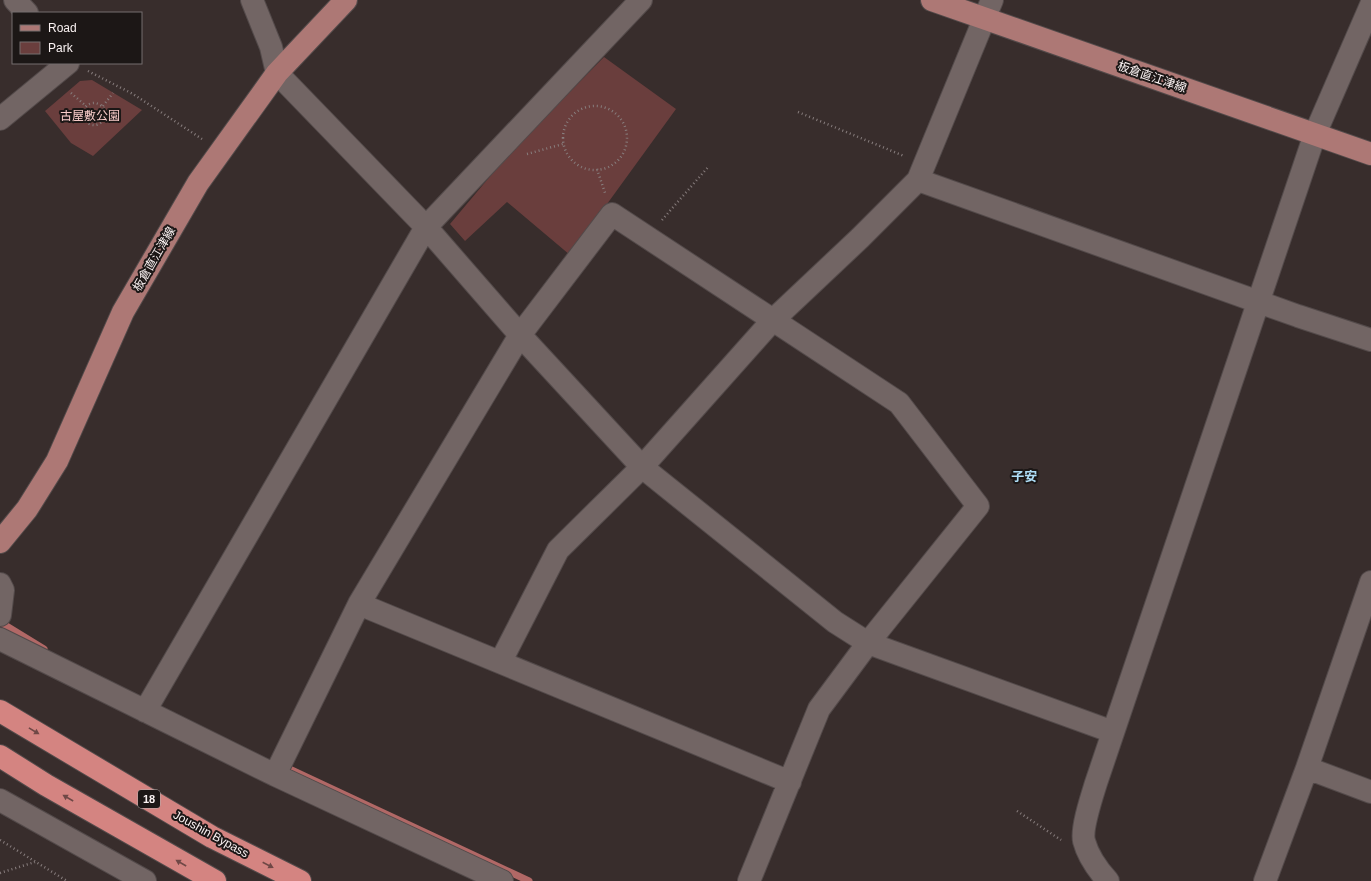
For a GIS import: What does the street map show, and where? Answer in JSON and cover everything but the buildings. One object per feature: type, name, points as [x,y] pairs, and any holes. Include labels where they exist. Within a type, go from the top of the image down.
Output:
[{"type":"highway","name":"Joushin Bypass","points":[[0,711],[212,837],[300,881]]},
{"type":"highway","points":[[0,756],[60,793],[215,881]]},
{"type":"main road","name":"板倉直江津線","points":[[0,542],[27,509],[57,461],[123,312],[198,183],[277,73],[346,0]]},
{"type":"main road","name":"板倉直江津線","points":[[932,0],[988,9],[1371,154]]},
{"type":"street","points":[[15,0],[26,12]]},
{"type":"street","points":[[252,0],[271,47],[277,73],[426,227],[520,335],[642,467],[835,622],[868,643],[1113,732]]},
{"type":"street","points":[[145,711],[426,227],[641,0]]},
{"type":"street","points":[[1097,877],[1084,840],[1087,815],[1096,783],[1257,302],[1315,134],[1371,5]]},
{"type":"street","points":[[501,661],[558,550],[642,467],[772,321],[860,238],[922,172],[988,9]]},
{"type":"street","points":[[0,119],[77,66]]},
{"type":"street","points":[[922,172],[1257,302],[1371,340]]},
{"type":"street","points":[[275,775],[360,604],[520,335],[612,214],[898,403],[978,506],[868,643],[819,709],[749,881]]},
{"type":"street","points":[[1265,881],[1307,768],[1371,582]]},
{"type":"street","points":[[0,584],[3,590],[0,615]]},
{"type":"street","points":[[360,604],[501,661],[790,782]]},
{"type":"street","points":[[0,639],[275,775],[502,881]]},
{"type":"street","points":[[1307,768],[1371,792]]},
{"type":"street","points":[[0,800],[145,881]]},
{"type":"path","points":[[77,66],[133,94],[207,142]]},
{"type":"path","points":[[71,93],[86,106]]},
{"type":"path","points":[[103,106],[113,93]]},
{"type":"path","points":[[94,102],[103,106],[105,110],[105,118],[97,125],[90,124],[85,119],[83,112],[86,106],[94,102]]},
{"type":"path","points":[[593,106],[603,107],[612,111],[620,118],[625,127],[625,147],[621,156],[614,164],[604,168],[594,170],[583,168],[574,162],[567,154],[563,144],[563,133],[566,122],[573,114],[582,108],[593,106]]},
{"type":"path","points":[[798,112],[922,172]]},
{"type":"path","points":[[502,148],[513,158],[563,144]]},
{"type":"path","points":[[648,237],[708,166]]},
{"type":"path","points":[[1017,812],[1067,844]]},
{"type":"path","points":[[0,840],[67,881]]},
{"type":"path","points":[[0,873],[35,862]]},
{"type":"green space","points":[[604,57],[676,109],[570,255],[507,202],[465,241],[450,224],[508,155]]},
{"type":"green space","name":"古屋敷公園","points":[[92,80],[142,110],[93,156],[71,143],[45,111],[80,81]]},
{"type":"waterway","points":[[0,622],[44,649]]},
{"type":"waterway","points":[[281,765],[529,881]]},
{"type":"district","name":"子安","points":[[1024,476]]}]
